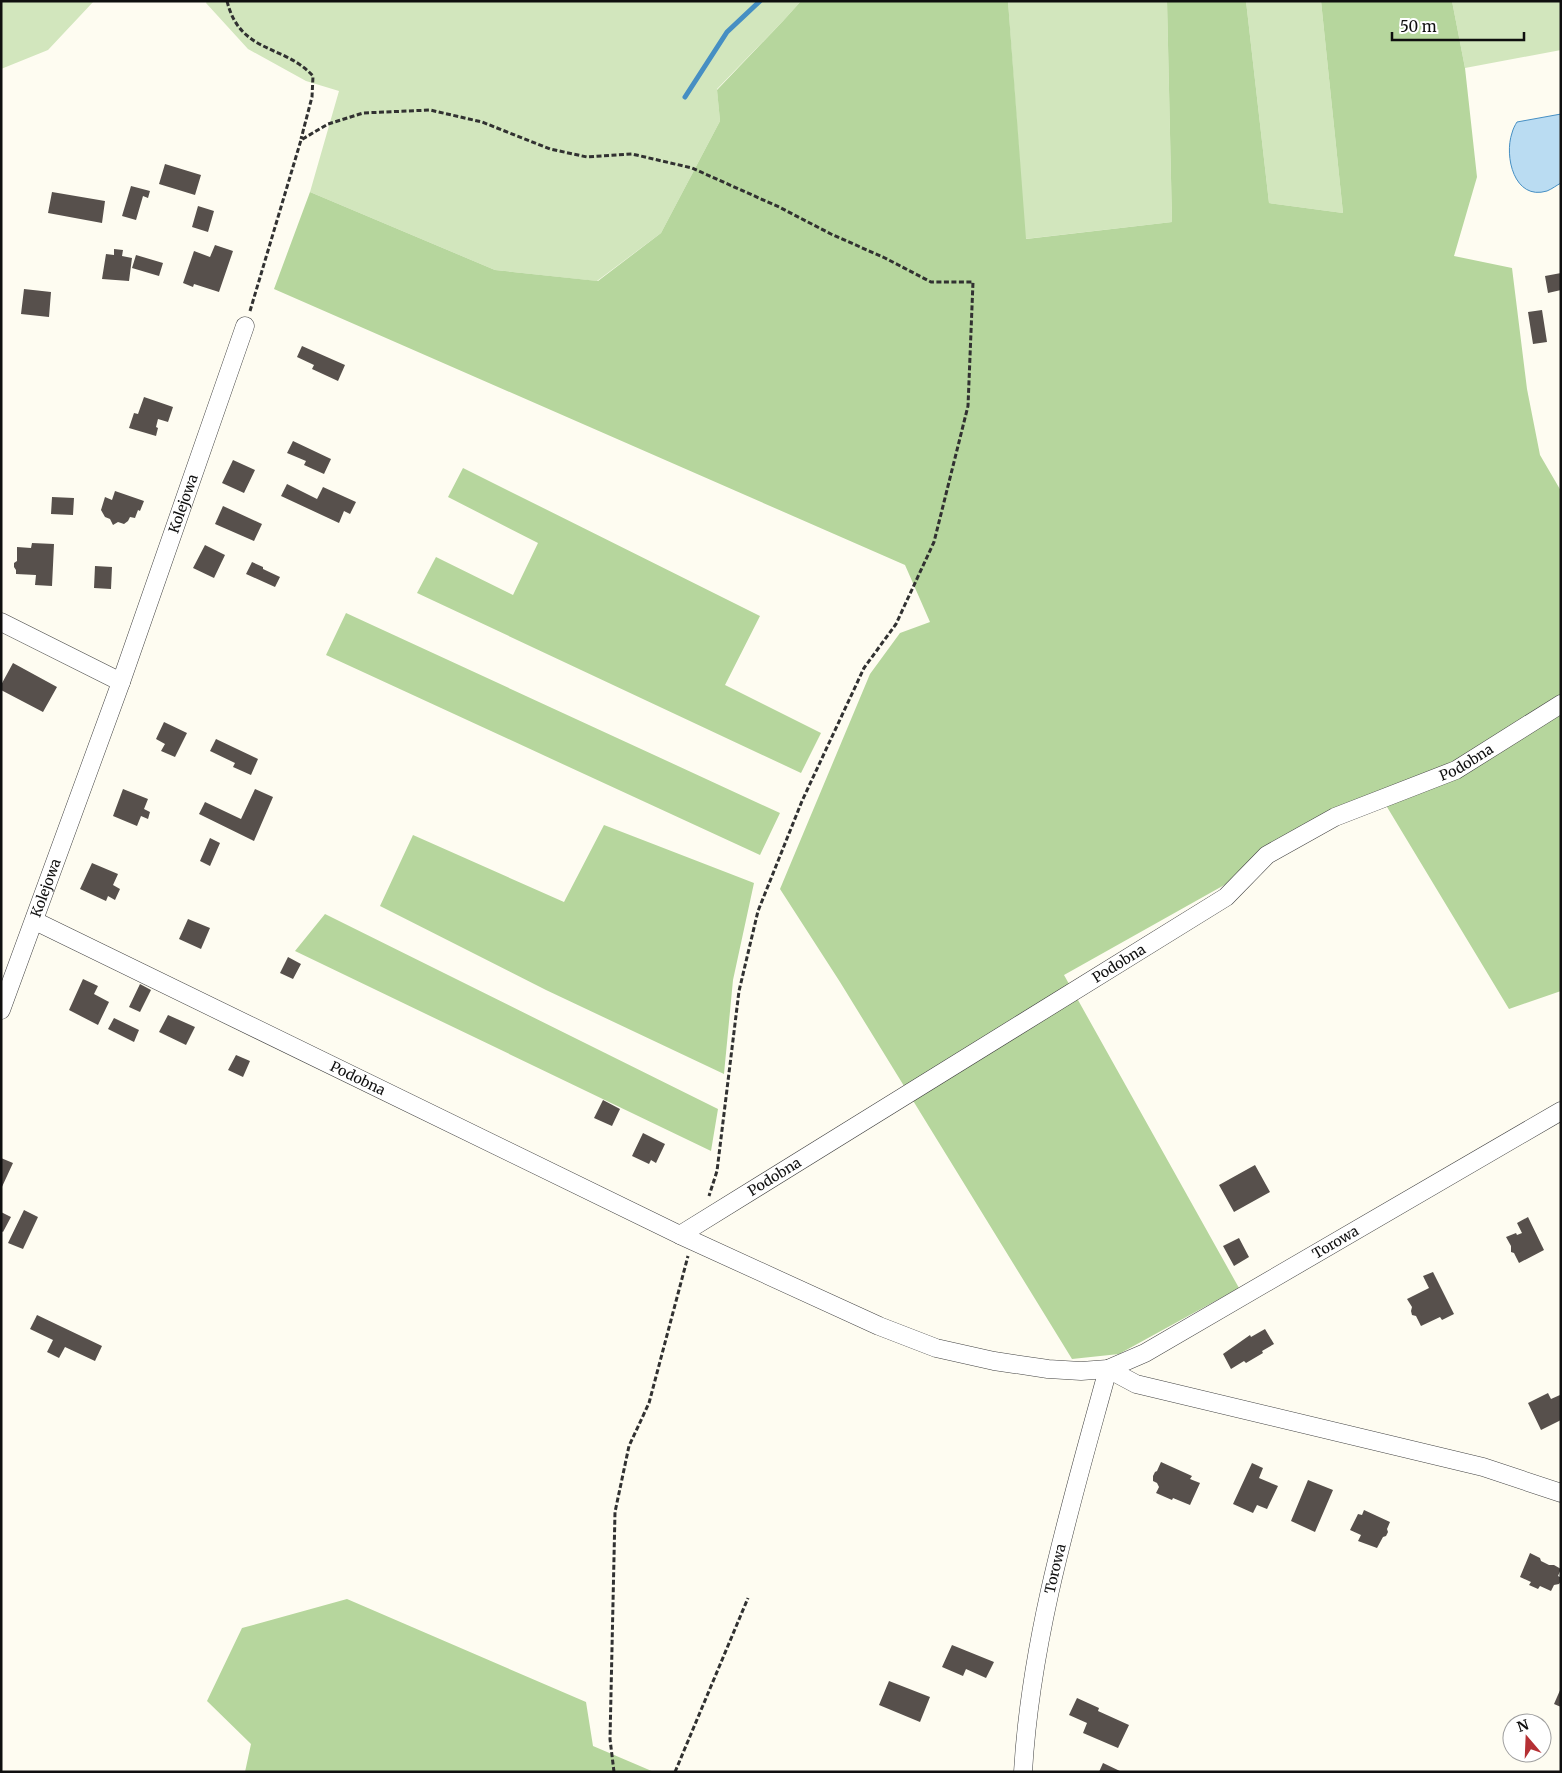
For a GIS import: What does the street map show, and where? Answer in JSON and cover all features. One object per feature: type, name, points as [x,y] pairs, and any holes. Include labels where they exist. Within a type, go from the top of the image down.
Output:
[{"type":"street","name":"Kolejowa","points":[[1,1010],[121,682],[245,326]]},
{"type":"street","points":[[1,622],[121,682]]},
{"type":"street","name":"Podobna","points":[[686,1237],[702,1221],[1226,897],[1267,855],[1335,817],[1456,770],[1561,704]]},
{"type":"street","name":"Podobna","points":[[35,921],[686,1237],[879,1326],[936,1348],[994,1361],[1048,1369],[1108,1369]]},
{"type":"street","name":"Torowa","points":[[1023,1772],[1024,1746],[1034,1663],[1067,1521],[1108,1369],[1145,1353],[1561,1111]]},
{"type":"street","points":[[1108,1369],[1136,1384],[1483,1467],[1561,1493]]},
{"type":"path","points":[[227,1],[237,27],[255,42],[304,66],[313,76],[312,97],[301,140],[245,326]]},
{"type":"path","points":[[301,140],[328,124],[363,113],[430,110],[482,122],[550,150],[587,157],[632,154],[692,168],[779,207],[931,282],[973,282],[968,406],[934,542],[896,624],[864,668],[802,801],[758,911],[739,991],[717,1171],[702,1221]]},
{"type":"path","points":[[614,1772],[610,1739],[615,1512],[629,1446],[649,1403],[686,1237]]},
{"type":"path","points":[[675,1772],[748,1598]]},
{"type":"green space","points":[[1,1],[94,1],[48,50],[1,69]]},
{"type":"green space","points":[[207,1],[801,1],[717,89],[720,121],[661,233],[597,281],[495,270],[310,192],[339,91],[306,81],[248,49],[206,3]]},
{"type":"green space","points":[[801,1],[1008,1],[1026,239],[1172,222],[1167,1],[1246,1],[1269,203],[1343,213],[1321,1],[1452,1],[1465,68],[1477,177],[1454,256],[1512,268],[1527,389],[1540,455],[1561,491],[1561,991],[1509,1009],[1381,797],[1064,975],[1239,1288],[1119,1354],[1072,1359],[840,982],[780,889],[870,674],[900,633],[930,622],[905,565],[274,289],[310,192],[495,270],[598,281],[661,233],[720,121],[717,90]]},
{"type":"green space","points":[[1008,1],[1167,1],[1172,222],[1025,239]]},
{"type":"green space","points":[[1246,1],[1321,1],[1343,213],[1269,203]]},
{"type":"green space","points":[[1452,1],[1561,1],[1561,50],[1465,68]]},
{"type":"green space","points":[[463,468],[760,616],[725,685],[821,733],[801,773],[417,593],[436,557],[513,595],[538,543],[448,497]]},
{"type":"green space","points":[[346,613],[780,813],[760,855],[326,655]]},
{"type":"green space","points":[[604,825],[754,883],[733,980],[724,1074],[546,990],[380,906],[413,835],[564,902]]},
{"type":"green space","points":[[325,914],[718,1109],[711,1151],[295,951]]},
{"type":"green space","points":[[347,1599],[586,1702],[593,1746],[654,1772],[245,1772],[251,1744],[207,1701],[242,1628]]},
{"type":"water","points":[[1561,114],[1561,183],[1547,191],[1536,192],[1526,189],[1519,183],[1511,164],[1509,153],[1514,127],[1517,122]]},
{"type":"building","points":[[165,164],[201,175],[195,195],[159,184]]},
{"type":"building","points":[[131,186],[150,191],[148,198],[143,196],[136,220],[122,216]]},
{"type":"building","points":[[52,192],[105,201],[102,223],[48,213]]},
{"type":"building","points":[[198,206],[214,211],[208,232],[192,227]]},
{"type":"building","points":[[215,245],[233,251],[219,292],[194,284],[193,287],[183,283],[194,251],[210,257]]},
{"type":"building","points":[[114,249],[123,250],[122,256],[132,258],[129,281],[102,279],[106,254],[114,255]]},
{"type":"building","points":[[136,255],[163,263],[159,276],[132,268]]},
{"type":"building","points":[[1561,273],[1561,290],[1548,293],[1545,276]]},
{"type":"building","points":[[24,289],[51,292],[49,317],[21,314]]},
{"type":"building","points":[[1542,310],[1547,342],[1533,344],[1528,312]]},
{"type":"building","points":[[302,346],[345,365],[338,381],[312,369],[314,365],[297,357]]},
{"type":"building","points":[[144,397],[173,407],[168,422],[158,419],[156,436],[129,428],[134,413],[138,414]]},
{"type":"building","points":[[293,441],[331,459],[324,474],[304,465],[306,461],[287,453]]},
{"type":"building","points":[[233,460],[255,470],[244,493],[222,483]]},
{"type":"building","points":[[287,484],[317,499],[323,487],[356,502],[350,514],[344,511],[339,523],[281,496]]},
{"type":"building","points":[[115,491],[144,501],[135,518],[130,517],[124,524],[118,522],[113,525],[101,510],[105,497],[112,500]]},
{"type":"building","points":[[52,497],[74,498],[73,515],[51,514]]},
{"type":"building","points":[[223,506],[262,524],[254,541],[215,524]]},
{"type":"building","points":[[32,543],[54,544],[52,586],[35,585],[36,575],[16,574],[14,563],[17,561],[17,547],[31,548]]},
{"type":"building","points":[[205,545],[225,555],[214,578],[193,568]]},
{"type":"building","points":[[252,562],[280,577],[275,587],[246,574]]},
{"type":"building","points":[[95,566],[112,567],[111,589],[94,588]]},
{"type":"building","points":[[13,663],[57,687],[43,712],[1,690],[1,685]]},
{"type":"building","points":[[164,722],[187,733],[175,757],[161,751],[165,744],[156,739]]},
{"type":"building","points":[[216,739],[258,759],[251,775],[233,767],[235,763],[210,751]]},
{"type":"building","points":[[123,789],[148,799],[144,809],[150,812],[148,819],[141,816],[137,826],[113,816]]},
{"type":"building","points":[[255,789],[273,797],[254,841],[199,814],[205,802],[241,819]]},
{"type":"building","points":[[210,838],[220,843],[210,866],[200,861]]},
{"type":"building","points":[[92,863],[118,874],[113,885],[120,889],[115,900],[108,896],[106,901],[80,889]]},
{"type":"building","points":[[188,919],[210,928],[201,949],[179,939]]},
{"type":"building","points":[[288,957],[301,964],[293,979],[280,973]]},
{"type":"building","points":[[83,979],[98,986],[94,994],[109,1002],[98,1025],[69,1010]]},
{"type":"building","points":[[140,984],[151,990],[140,1012],[129,1007]]},
{"type":"building","points":[[168,1015],[195,1027],[186,1045],[159,1032]]},
{"type":"building","points":[[114,1018],[139,1030],[134,1042],[108,1029]]},
{"type":"building","points":[[236,1055],[250,1061],[243,1077],[228,1070]]},
{"type":"building","points":[[603,1100],[620,1109],[612,1126],[594,1118]]},
{"type":"building","points":[[643,1133],[665,1144],[656,1163],[651,1160],[649,1164],[632,1156]]},
{"type":"building","points":[[1,1158],[13,1163],[1,1189]]},
{"type":"building","points":[[1255,1165],[1270,1192],[1234,1212],[1219,1185]]},
{"type":"building","points":[[24,1210],[38,1217],[23,1249],[8,1243]]},
{"type":"building","points":[[1,1212],[11,1217],[3,1232],[1,1231]]},
{"type":"building","points":[[1528,1217],[1544,1250],[1519,1263],[1514,1253],[1511,1252],[1511,1246],[1506,1237],[1522,1233],[1517,1223]]},
{"type":"building","points":[[1239,1238],[1249,1257],[1234,1266],[1223,1246]]},
{"type":"building","points":[[1433,1272],[1454,1314],[1442,1320],[1440,1317],[1421,1326],[1416,1316],[1412,1315],[1412,1307],[1407,1299],[1429,1288],[1423,1276]]},
{"type":"building","points":[[37,1315],[102,1346],[95,1361],[65,1347],[59,1358],[47,1352],[53,1340],[30,1329]]},
{"type":"building","points":[[1265,1329],[1274,1344],[1246,1363],[1244,1361],[1231,1369],[1223,1354],[1250,1335],[1251,1337]]},
{"type":"building","points":[[1548,1393],[1551,1399],[1560,1395],[1561,1397],[1561,1420],[1541,1430],[1528,1403]]},
{"type":"building","points":[[1161,1462],[1192,1476],[1190,1479],[1200,1483],[1190,1505],[1156,1493],[1159,1487],[1153,1481],[1153,1476]]},
{"type":"building","points":[[1252,1463],[1263,1468],[1259,1478],[1278,1486],[1267,1509],[1257,1505],[1253,1513],[1233,1504]]},
{"type":"building","points":[[1308,1480],[1333,1490],[1315,1532],[1291,1521]]},
{"type":"building","points":[[1364,1510],[1390,1522],[1386,1536],[1383,1537],[1377,1548],[1358,1541],[1361,1535],[1350,1530],[1358,1514],[1362,1515]]},
{"type":"building","points":[[1530,1553],[1540,1558],[1541,1561],[1561,1569],[1558,1576],[1561,1581],[1559,1584],[1554,1585],[1551,1591],[1540,1586],[1538,1589],[1529,1585],[1531,1582],[1520,1577]]},
{"type":"building","points":[[952,1645],[994,1662],[986,1678],[966,1669],[963,1676],[942,1667]]},
{"type":"building","points":[[889,1681],[930,1697],[920,1722],[879,1705]]},
{"type":"building","points":[[1561,1688],[1561,1707],[1554,1704]]},
{"type":"building","points":[[1077,1698],[1099,1708],[1098,1711],[1129,1725],[1118,1748],[1083,1733],[1087,1723],[1069,1715]]},
{"type":"building","points":[[1103,1763],[1122,1772],[1099,1772]]},
{"type":"waterway","points":[[685,97],[727,32],[760,1]]}]
